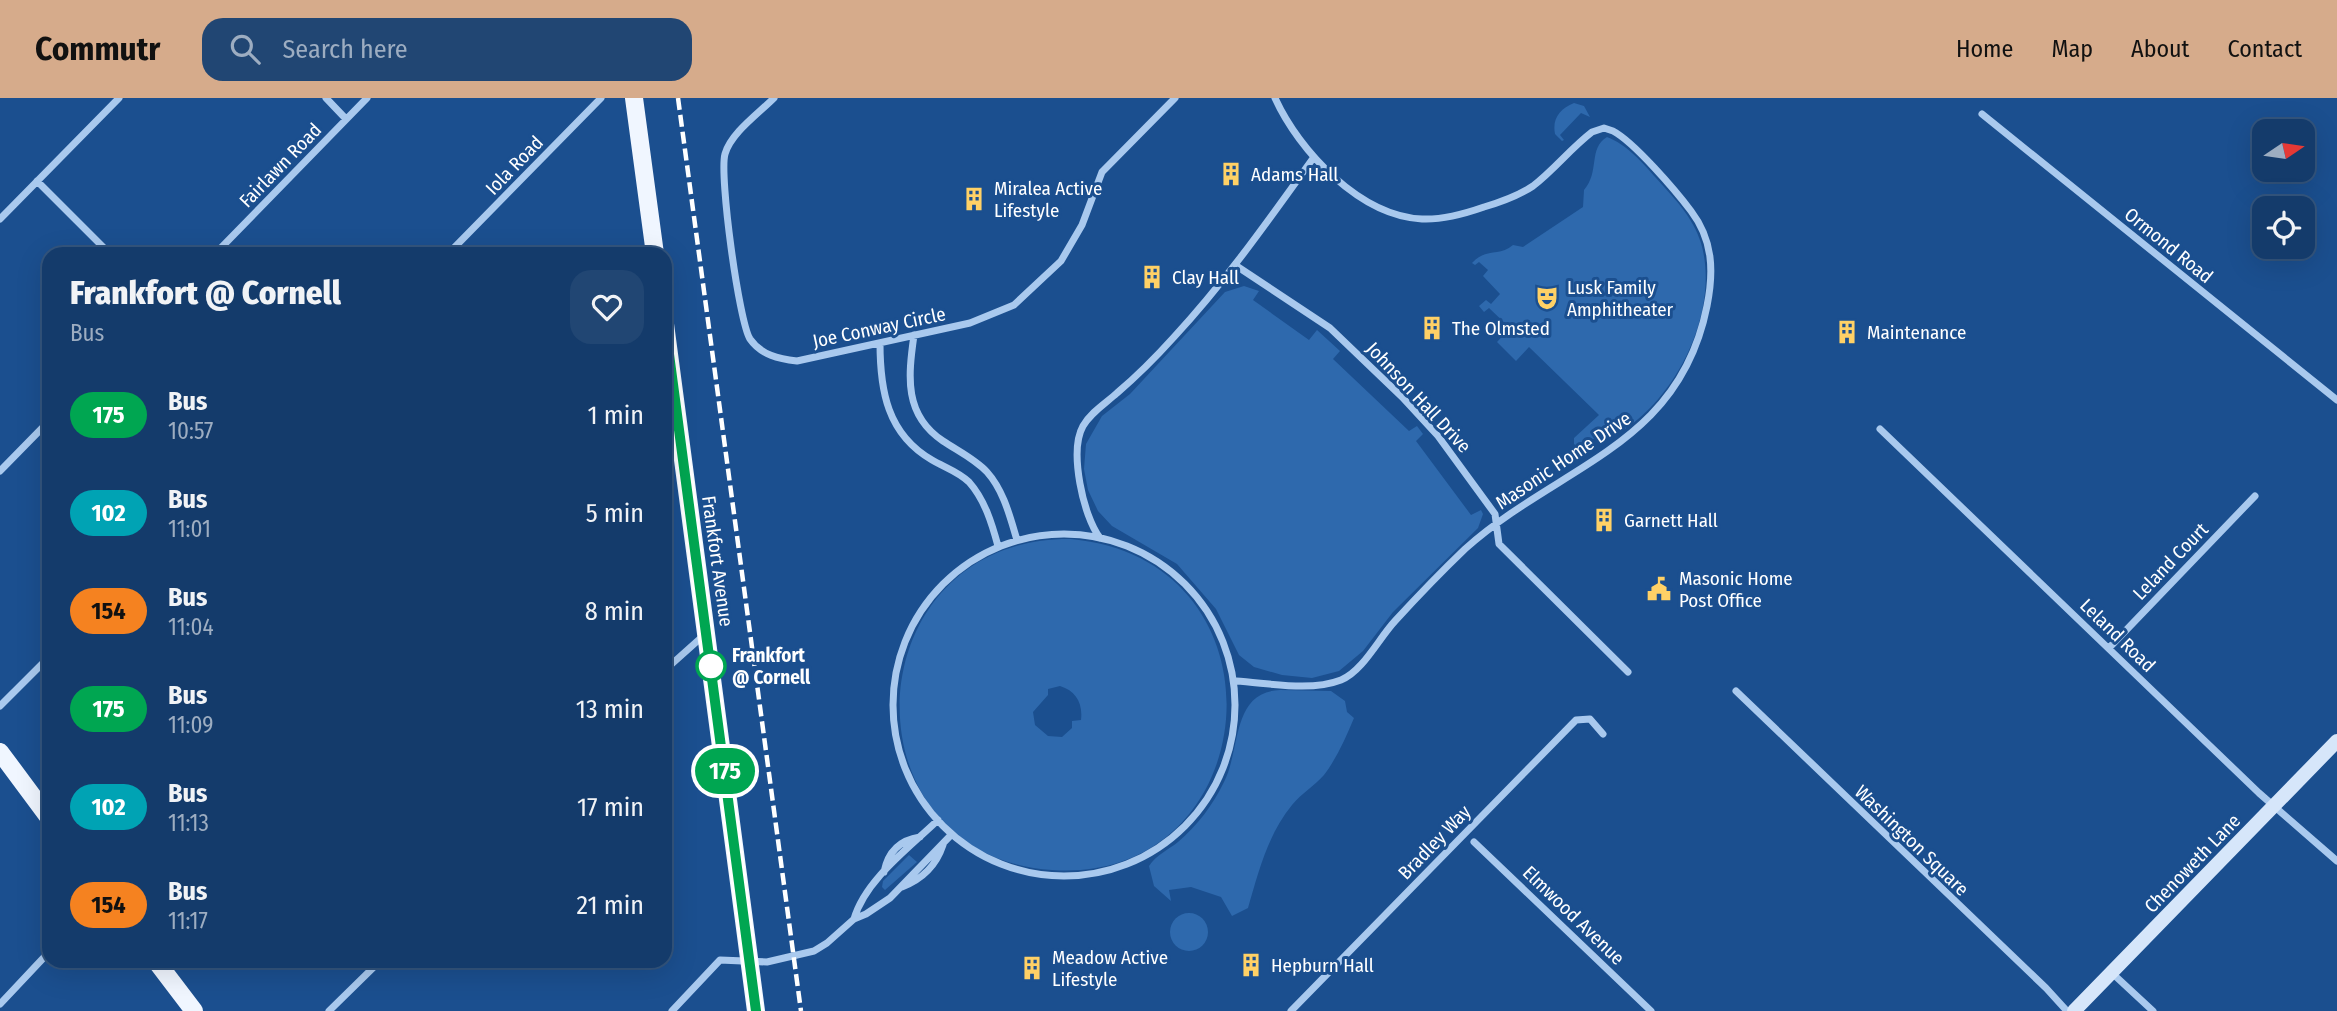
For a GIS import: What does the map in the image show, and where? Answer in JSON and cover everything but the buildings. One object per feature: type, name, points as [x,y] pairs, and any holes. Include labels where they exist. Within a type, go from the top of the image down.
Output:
[{"type":"main road","points":[[634,98],[654,247]]},
{"type":"main road","name":"Frankfort Avenue","points":[[672,382],[756,1011]]},
{"type":"main road","name":"Chenoweth Lane","points":[[2074,1011],[2337,741]]},
{"type":"main road","points":[[0,752],[42,809]]},
{"type":"main road","points":[[161,968],[194,1011]]},
{"type":"street","points":[[0,219],[119,98]]},
{"type":"street","points":[[326,98],[346,119]]},
{"type":"street","name":"Fairlawn Road","points":[[222,247],[367,98]]},
{"type":"street","name":"Iola Road","points":[[455,247],[601,98]]},
{"type":"street","name":"Joe Conway Circle","points":[[774,98],[729,144],[722,174],[744,327],[763,352],[781,360],[797,361],[993,316],[1014,305],[1039,285],[1061,261],[1076,237],[1102,172],[1175,98]]},
{"type":"street","name":"Masonic Home Drive","points":[[1236,681],[1309,685],[1343,679],[1466,549],[1525,502],[1614,448],[1650,419],[1676,387],[1698,346],[1711,286],[1712,259],[1701,224],[1683,200],[1618,134],[1604,128],[1592,132],[1533,186],[1509,199],[1447,218],[1414,218],[1383,210],[1357,194],[1314,157],[1283,115],[1275,98]]},
{"type":"street","name":"Ormond Road","points":[[1982,114],[2337,400]]},
{"type":"street","points":[[1100,538],[1084,499],[1076,461],[1083,426],[1099,407],[1159,354],[1235,265],[1314,157]]},
{"type":"street","points":[[37,181],[103,247]]},
{"type":"street","name":"Johnson Hall Drive","points":[[1235,265],[1330,328],[1379,373],[1438,436],[1469,476],[1495,514],[1499,544],[1629,672]]},
{"type":"street","points":[[915,335],[909,382],[916,412],[932,432],[987,472],[1006,505],[1017,540]]},
{"type":"street","points":[[880,343],[882,395],[891,418],[912,447],[968,482],[988,514],[998,546]]},
{"type":"street","points":[[0,471],[42,428]]},
{"type":"street","name":"Leland Road","points":[[1880,429],[2274,806],[2337,861]]},
{"type":"street","name":"Leland Court","points":[[2109,648],[2255,496]]},
{"type":"street","points":[[1045,535],[1100,538],[1141,552],[1186,583],[1207,608],[1223,636],[1236,681],[1233,732],[1225,761],[1212,791],[1195,815],[1173,836],[1132,862],[1109,870],[1048,877],[984,858],[951,834],[938,820],[912,785],[901,761],[893,734],[893,678],[912,626],[927,602],[967,564],[998,546],[1017,540],[1045,535]]},
{"type":"street","points":[[672,664],[706,633]]},
{"type":"street","points":[[0,706],[42,664]]},
{"type":"street","name":"Washington Square","points":[[1736,691],[2067,1011]]},
{"type":"street","name":"Bradley Way","points":[[1291,1011],[1576,720],[1590,719],[1603,734]]},
{"type":"street","points":[[855,919],[858,904],[938,820]]},
{"type":"street","points":[[672,1011],[720,960],[790,959],[814,951],[898,889],[951,834]]},
{"type":"street","name":"Elmwood Avenue","points":[[1474,842],[1651,1011]]},
{"type":"street","points":[[0,1004],[42,959]]},
{"type":"street","points":[[329,1011],[373,968]]},
{"type":"street","points":[[2112,973],[2153,1011]]},
{"type":"shaded area","points":[[1574,103],[1584,106],[1590,117],[1581,113],[1560,135],[1564,140],[1562,141],[1555,134],[1556,119],[1561,111]]},
{"type":"shaded area","points":[[1607,137],[1621,144],[1640,160],[1688,216],[1701,243],[1706,269],[1698,325],[1688,353],[1674,378],[1657,401],[1637,420],[1615,435],[1607,431],[1590,441],[1593,450],[1586,453],[1574,444],[1574,438],[1599,415],[1529,347],[1516,361],[1497,342],[1510,328],[1489,308],[1484,312],[1479,306],[1486,300],[1491,304],[1500,294],[1483,276],[1488,270],[1479,262],[1475,265],[1472,263],[1483,255],[1503,251],[1513,245],[1523,247],[1583,207],[1584,190],[1592,176],[1598,147]]},
{"type":"shaded area","points":[[1244,286],[1259,291],[1253,300],[1309,340],[1317,330],[1340,351],[1333,359],[1409,431],[1417,426],[1423,434],[1416,441],[1471,515],[1481,510],[1483,514],[1478,528],[1393,612],[1363,651],[1339,671],[1312,678],[1282,675],[1254,667],[1239,655],[1216,609],[1177,564],[1112,526],[1098,511],[1088,490],[1084,469],[1086,444],[1102,416],[1130,394],[1225,292]]},
{"type":"shaded area","points":[[1071,539],[1144,560],[1193,602],[1220,657],[1226,718],[1211,777],[1177,828],[1123,861],[1052,870],[983,852],[935,812],[907,759],[900,698],[913,639],[946,588],[999,552]],"holes":[[[1060,686],[1077,698],[1081,708],[1081,720],[1072,721],[1072,728],[1062,737],[1048,736],[1035,725],[1033,712],[1048,695],[1048,689]]]},
{"type":"shaded area","points":[[1280,690],[1331,691],[1345,701],[1347,712],[1354,718],[1341,747],[1324,775],[1292,805],[1276,828],[1248,908],[1232,916],[1221,897],[1191,887],[1169,890],[1171,901],[1154,886],[1149,866],[1192,829],[1215,799],[1229,769],[1245,711],[1264,693]]},
{"type":"shaded area","points":[[909,855],[917,862],[885,890],[882,887],[883,881]]},
{"type":"shaded area","points":[[1189,913],[1202,919],[1208,932],[1202,945],[1189,951],[1176,945],[1170,932],[1176,919]]},
{"type":"railway","points":[[678,98],[801,1011]]},
{"type":"bus line","name":"175","points":[[672,376],[756,1011]]},
{"type":"place","name":"Adams Hall","points":[[1231,174]]},
{"type":"place","name":"Miralea Active Lifestyle","points":[[974,199]]},
{"type":"place","name":"Clay Hall","points":[[1152,277]]},
{"type":"place","name":"Lusk Family Amphitheater","points":[[1547,298]]},
{"type":"place","name":"The Olmsted","points":[[1432,328]]},
{"type":"place","name":"Maintenance","points":[[1847,332]]},
{"type":"place","name":"Garnett Hall","points":[[1604,520]]},
{"type":"place","name":"Masonic Home Post Office","points":[[1659,589]]},
{"type":"place","name":"Frankfort @ Cornell","points":[[711,666]]},
{"type":"place","name":"Hepburn Hall","points":[[1251,965]]},
{"type":"place","name":"Meadow Active Lifestyle","points":[[1032,968]]}]
